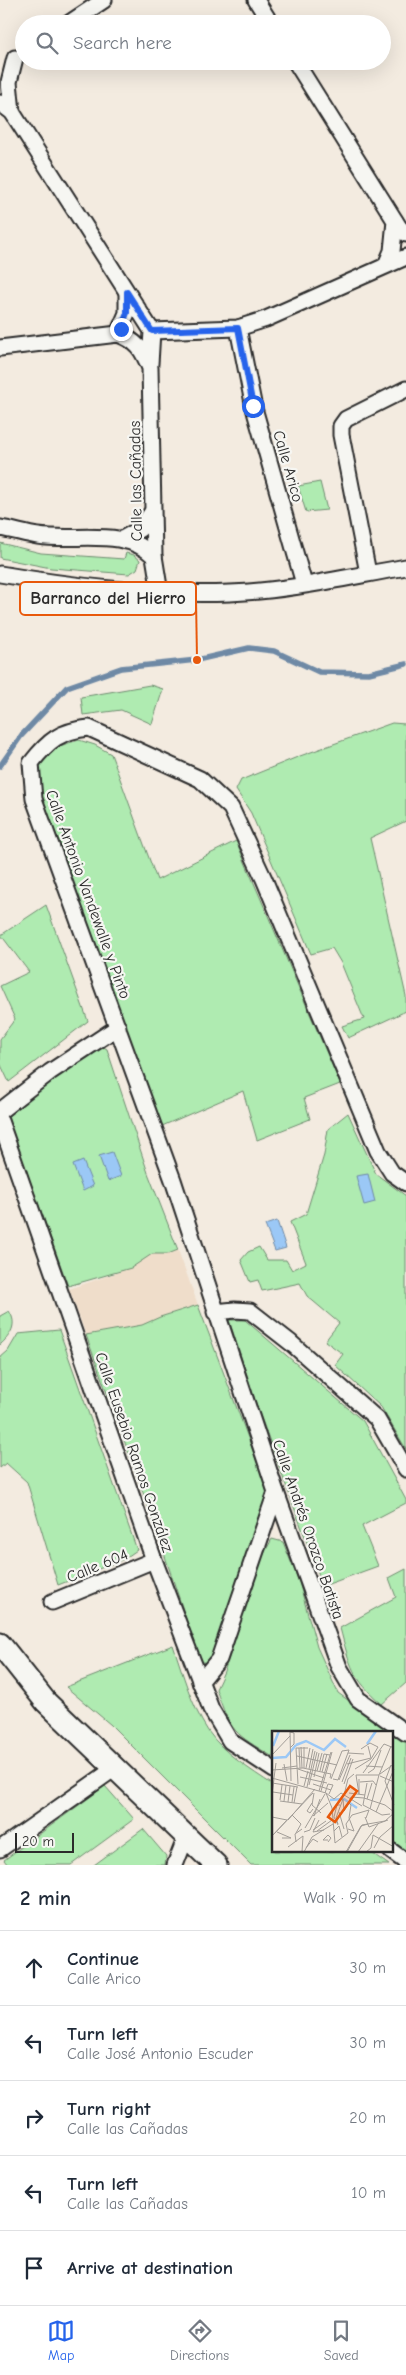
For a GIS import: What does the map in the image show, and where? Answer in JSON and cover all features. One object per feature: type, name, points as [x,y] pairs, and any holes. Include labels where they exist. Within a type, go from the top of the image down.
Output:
[{"type":"main road","points":[[0,1644],[46,1702],[216,1865]]},
{"type":"street","points":[[82,15],[104,0]]},
{"type":"street","points":[[256,0],[265,15]]},
{"type":"street","points":[[0,68],[15,58]]},
{"type":"street","points":[[15,67],[9,82],[6,107],[152,331],[238,328],[266,320],[406,257]]},
{"type":"street","points":[[301,70],[395,221],[406,234]]},
{"type":"street","points":[[386,265],[392,251],[395,221]]},
{"type":"street","points":[[0,348],[118,334],[127,313],[127,292]]},
{"type":"street","name":"Calle Arico","points":[[238,328],[253,406],[304,584]]},
{"type":"street","name":"Calle las Cañadas","points":[[152,331],[150,368],[152,512],[154,556],[160,593]]},
{"type":"street","name":"Calle las Cañadas","points":[[118,334],[131,338],[141,347],[150,368]]},
{"type":"street","points":[[368,573],[340,435],[341,426],[346,419],[406,389]]},
{"type":"street","points":[[122,539],[140,529],[152,512]]},
{"type":"street","points":[[0,528],[39,536],[122,539],[144,546],[154,556]]},
{"type":"street","points":[[0,574],[60,584],[160,593],[231,593],[304,584],[406,567]]},
{"type":"street","name":"Calle Antonio Vandewalle y Pinto","points":[[215,1312],[172,1180],[34,799],[31,763],[46,743],[69,730],[89,728],[200,779],[231,808],[264,879],[378,1151],[392,1173],[406,1183]]},
{"type":"street","points":[[0,1111],[50,1072],[118,1027]]},
{"type":"street","name":"Calle Eusebio Ramos González","points":[[0,1121],[154,1560],[211,1709],[230,1740],[272,1769]]},
{"type":"street","points":[[215,1312],[250,1311],[290,1343],[362,1403],[377,1419],[406,1469]]},
{"type":"street","name":"Calle Andrés Orozco Batista","points":[[215,1312],[276,1492],[339,1668],[358,1699],[406,1733]]},
{"type":"street","points":[[200,1682],[219,1659],[276,1492]]},
{"type":"street","name":"Calle 604","points":[[52,1602],[154,1560]]},
{"type":"street","points":[[0,1850],[115,1768]]},
{"type":"street","points":[[175,1865],[186,1837]]},
{"type":"street","points":[[392,1852],[406,1862]]},
{"type":"shaded area","points":[[178,1250],[198,1305],[142,1325],[86,1335],[69,1289],[131,1268],[152,1254],[168,1254]]},
{"type":"green space","points":[[320,482],[327,510],[306,512],[298,486]]},
{"type":"green space","points":[[0,543],[41,553],[124,559],[126,553],[134,555],[140,560],[137,569],[129,574],[51,568],[0,558]]},
{"type":"green space","points":[[150,685],[163,689],[152,724],[121,710],[83,715],[81,697]]},
{"type":"green space","points":[[392,723],[405,724],[406,726],[406,821],[370,838],[406,996],[406,1011],[348,1038],[342,1026],[364,1019],[341,963],[332,948],[311,954],[251,813],[236,790],[241,780],[300,756]]},
{"type":"green space","points":[[79,740],[95,745],[111,754],[157,880],[236,841],[340,1084],[304,1098],[310,1119],[257,1140],[243,1091],[162,1126],[38,790],[37,774],[42,758],[53,749]]},
{"type":"green space","points":[[46,905],[88,1021],[9,1082],[0,1063],[0,1039],[15,1019],[0,986],[29,972],[1,935]]},
{"type":"green space","points":[[97,1043],[107,1049],[148,1173],[178,1250],[168,1254],[152,1254],[131,1268],[68,1286],[7,1117]]},
{"type":"green space","points":[[348,1113],[376,1174],[406,1196],[406,1449],[381,1407],[335,1365],[343,1354],[325,1341],[339,1323],[307,1296],[300,1283],[262,1291],[258,1280],[250,1282],[241,1260],[248,1252],[259,1247],[267,1260],[286,1260],[292,1270],[306,1263],[290,1222],[306,1214],[324,1155],[328,1129]]},
{"type":"green space","points":[[198,1305],[268,1491],[220,1645],[215,1654],[205,1663],[200,1660],[150,1512],[86,1335],[142,1325]]},
{"type":"green space","points":[[9,1311],[13,1320],[12,1329],[0,1345],[0,1316]]},
{"type":"green space","points":[[229,1320],[245,1320],[363,1421],[406,1500],[406,1503],[362,1526],[378,1566],[323,1586],[259,1412]]},
{"type":"green space","points":[[59,1330],[137,1550],[124,1559],[58,1585],[27,1482],[6,1463],[0,1468],[0,1358],[8,1351],[18,1334]]},
{"type":"green space","points":[[272,1539],[283,1542],[299,1582],[317,1647],[338,1693],[392,1731],[272,1731],[272,1756],[242,1737],[230,1724],[216,1689],[231,1652],[255,1575]]},
{"type":"green space","points":[[406,1569],[406,1683],[382,1704],[358,1679],[350,1662],[340,1628],[396,1597],[389,1578]]},
{"type":"green space","points":[[173,1645],[192,1700],[208,1731],[230,1754],[272,1784],[272,1852],[370,1852],[389,1865],[251,1865],[111,1725],[66,1687]]},
{"type":"green space","points":[[394,1733],[406,1741],[406,1851],[394,1842]]},
{"type":"green space","points":[[105,1786],[134,1819],[71,1865],[8,1865],[4,1860]]},
{"type":"green space","points":[[143,1829],[166,1856],[165,1865],[94,1865]]},
{"type":"water","points":[[112,1152],[121,1176],[108,1181],[99,1156]]},
{"type":"water","points":[[83,1161],[93,1186],[83,1191],[73,1165]]},
{"type":"water","points":[[368,1174],[375,1202],[364,1205],[356,1176]]},
{"type":"water","points":[[277,1221],[286,1248],[275,1251],[265,1225]]},
{"type":"waterway","points":[[0,766],[21,736],[67,687],[121,668],[197,660],[249,648],[274,651],[319,672],[369,673],[406,664]]},
{"type":"place","name":"Barranco del Hierro","points":[[197,660]]},
{"type":"route","points":[[121,329],[127,313],[127,292],[152,331],[238,328],[253,406]]}]
